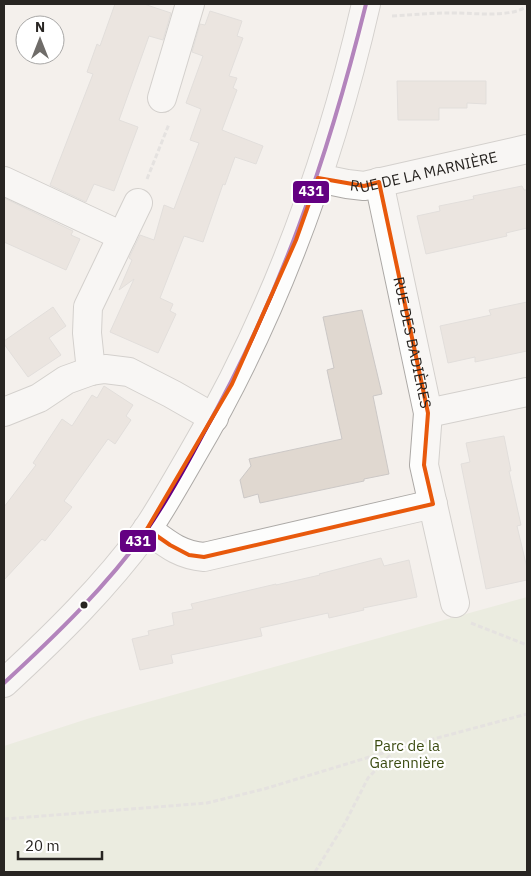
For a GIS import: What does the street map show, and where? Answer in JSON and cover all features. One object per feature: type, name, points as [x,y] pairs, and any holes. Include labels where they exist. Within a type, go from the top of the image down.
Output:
[{"type":"street","points":[[162,98],[190,4]]},
{"type":"street","points":[[4,683],[55,635],[103,583],[147,529],[214,418],[269,304],[296,240],[334,126],[366,7]]},
{"type":"street","name":"RUE DE LA MARNIÈRE","points":[[318,178],[364,186],[527,148]]},
{"type":"street","points":[[4,181],[122,236]]},
{"type":"street","name":"RUE DES BADIÈRES","points":[[379,182],[428,413],[424,465],[455,603]]},
{"type":"street","points":[[91,371],[87,333],[88,307],[138,203]]},
{"type":"street","points":[[4,412],[39,398],[66,380],[91,371],[106,369],[129,372],[214,418]]},
{"type":"street","points":[[428,413],[527,392]]},
{"type":"street","points":[[147,529],[189,555],[204,557],[433,504]]},
{"type":"path","points":[[366,7],[391,16],[499,13],[522,10],[527,6]]},
{"type":"path","points":[[138,203],[173,112],[171,104],[162,98]]},
{"type":"path","points":[[455,603],[449,609],[456,616],[527,645]]},
{"type":"path","points":[[4,819],[207,803],[264,789],[396,749],[527,714]]},
{"type":"path","points":[[315,872],[345,823],[368,778],[396,749]]},
{"type":"highlighted area","points":[[318,178],[364,186],[379,182],[428,413],[424,465],[433,504],[204,557],[189,555],[170,545],[147,529],[232,384],[296,240]]},
{"type":"green space","name":"Parc de la Garennière","points":[[527,597],[527,872],[4,872],[4,746],[90,718]]},
{"type":"building","points":[[115,4],[144,4],[171,13],[163,40],[149,36],[119,120],[138,127],[114,191],[94,184],[86,202],[50,185],[93,74],[87,72],[97,44],[100,46]]},
{"type":"building","points":[[210,11],[242,21],[237,36],[243,38],[229,76],[237,78],[233,88],[237,90],[222,130],[263,146],[256,164],[235,157],[225,185],[223,184],[203,242],[184,236],[160,298],[173,304],[170,311],[176,314],[158,353],[110,332],[134,279],[119,290],[132,260],[129,258],[140,235],[154,240],[164,205],[174,209],[199,143],[190,140],[201,109],[186,103],[203,56],[192,52],[200,24],[205,25]]},
{"type":"building","points":[[397,81],[486,81],[486,104],[467,103],[467,108],[439,108],[439,120],[398,120]]},
{"type":"building","points":[[522,186],[524,190],[527,190],[527,228],[506,233],[507,236],[426,254],[417,216],[440,211],[439,206],[474,199],[473,196]]},
{"type":"building","points":[[4,198],[73,231],[71,235],[80,239],[66,270],[4,242]]},
{"type":"building","points":[[527,302],[527,351],[475,362],[475,357],[448,363],[440,326],[491,315],[489,310]]},
{"type":"building","points":[[53,307],[66,326],[49,338],[61,355],[28,377],[4,344],[4,341]]},
{"type":"building","points":[[362,310],[382,394],[373,396],[389,474],[260,503],[258,494],[244,498],[240,480],[251,466],[249,459],[342,439],[327,370],[334,368],[323,317]]},
{"type":"building","points":[[104,386],[133,405],[126,416],[131,420],[115,444],[108,439],[64,501],[72,507],[45,541],[42,539],[4,580],[4,507],[36,465],[33,463],[62,419],[72,426],[92,395],[97,398]]},
{"type":"building","points":[[504,436],[511,471],[509,471],[521,525],[517,526],[527,568],[527,580],[486,589],[461,464],[470,462],[466,443]]},
{"type":"building","points":[[381,558],[384,566],[409,560],[417,597],[363,608],[364,610],[329,618],[328,613],[260,628],[262,636],[171,655],[173,663],[140,670],[132,639],[149,635],[148,631],[174,625],[172,613],[193,609],[191,604],[320,575]]},
{"type":"transit line","name":"431","points":[[4,683],[79,610],[131,552],[168,496],[230,384],[255,332],[299,226],[335,117],[366,4]]}]
